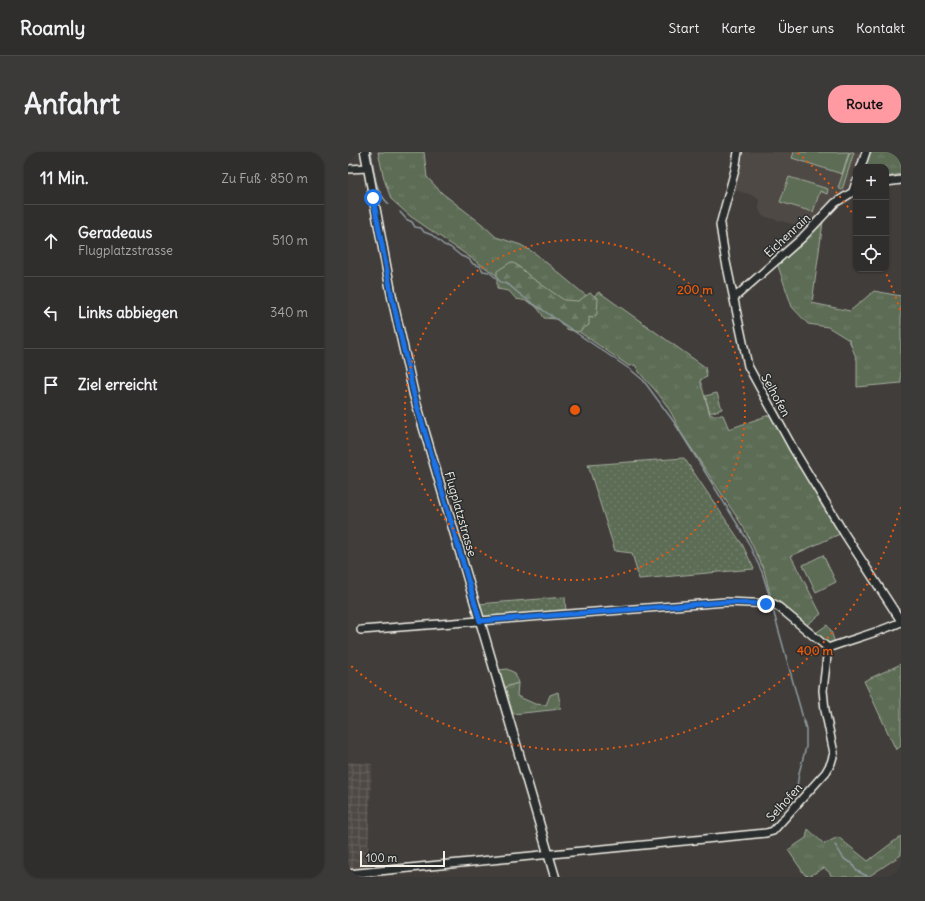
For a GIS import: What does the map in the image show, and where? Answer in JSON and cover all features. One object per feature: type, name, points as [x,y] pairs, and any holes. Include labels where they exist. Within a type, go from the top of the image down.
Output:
[{"type":"street","name":"Flugplatzstrasse","points":[[365,152],[392,297],[414,395],[556,877]]},
{"type":"street","name":"Selhofen","points":[[348,874],[766,833],[773,831],[826,772],[831,763],[834,753],[825,710],[823,690],[828,648],[869,636],[901,622],[844,533],[750,370],[746,358],[720,226],[735,170],[738,152]]},
{"type":"street","points":[[862,164],[866,152]]},
{"type":"street","points":[[348,170],[368,168]]},
{"type":"street","points":[[889,182],[901,180]]},
{"type":"street","name":"Eichenrain","points":[[734,298],[812,229],[836,203],[853,192]]},
{"type":"street","points":[[362,630],[726,602],[771,604],[780,608],[828,648]]},
{"type":"shaded area","points":[[740,152],[862,152],[858,164],[853,164],[853,177],[850,185],[807,228],[762,216],[759,209],[759,199],[749,194],[733,190]]},
{"type":"shaded area","points":[[348,762],[372,764],[367,872],[348,874]]},
{"type":"green space","points":[[378,152],[424,152],[427,177],[442,193],[482,224],[496,237],[521,245],[536,254],[584,294],[591,298],[599,292],[705,367],[707,377],[700,380],[710,415],[723,415],[729,429],[772,414],[842,533],[791,556],[821,614],[804,627],[777,601],[771,598],[764,570],[744,528],[680,431],[666,404],[635,365],[629,366],[410,216],[391,199],[384,179]]},
{"type":"green space","points":[[794,152],[849,152],[842,174],[792,158]]},
{"type":"green space","points":[[850,152],[854,152],[842,190],[838,188]]},
{"type":"green space","points":[[870,152],[901,152],[901,174],[889,176],[889,164],[866,164]]},
{"type":"green space","points":[[789,177],[828,189],[827,194],[820,191],[813,212],[780,202]]},
{"type":"green space","points":[[823,222],[812,303],[850,311],[874,291],[901,296],[901,383],[857,387],[857,360],[849,340],[828,327],[808,324],[792,307],[777,263],[816,230]]},
{"type":"green space","points":[[511,262],[564,300],[578,301],[590,293],[598,298],[597,314],[593,318],[589,317],[589,325],[578,332],[566,329],[557,319],[544,318],[539,310],[530,302],[516,299],[509,291],[497,289],[497,271]]},
{"type":"green space","points":[[717,393],[722,409],[710,413],[705,396]]},
{"type":"green space","points":[[684,458],[742,544],[754,569],[639,579],[632,553],[615,551],[588,465]]},
{"type":"green space","points":[[823,555],[836,582],[816,592],[803,565]]},
{"type":"green space","points":[[565,597],[566,613],[488,618],[481,616],[478,604]]},
{"type":"green space","points":[[827,625],[831,631],[835,643],[827,645],[814,634]]},
{"type":"green space","points":[[901,664],[901,746],[896,750],[864,681]]},
{"type":"green space","points":[[507,669],[515,673],[518,683],[505,687],[499,670]]},
{"type":"green space","points":[[518,683],[517,696],[535,704],[546,705],[550,695],[558,692],[561,709],[513,714],[505,687]]},
{"type":"green space","points":[[808,829],[824,844],[838,837],[868,861],[901,836],[901,855],[868,877],[832,877],[824,868],[809,876],[805,875],[788,850],[806,838]]},
{"type":"waterway","points":[[371,152],[374,173],[380,193],[389,204]]},
{"type":"waterway","points":[[400,212],[406,219],[412,222],[415,227],[421,228],[424,232],[432,235],[461,256],[469,259],[473,264],[480,266],[483,271],[489,272],[501,282],[509,285],[522,296],[631,370],[643,380],[674,422],[746,538],[762,572],[771,601]]},
{"type":"waterway","points":[[772,606],[806,729],[806,747],[799,773],[796,793]]},
{"type":"waterway","points":[[835,845],[844,858],[852,863],[855,869],[869,877]]},
{"type":"route","points":[[373,198],[392,297],[414,395],[480,621],[726,602],[766,604]]}]
